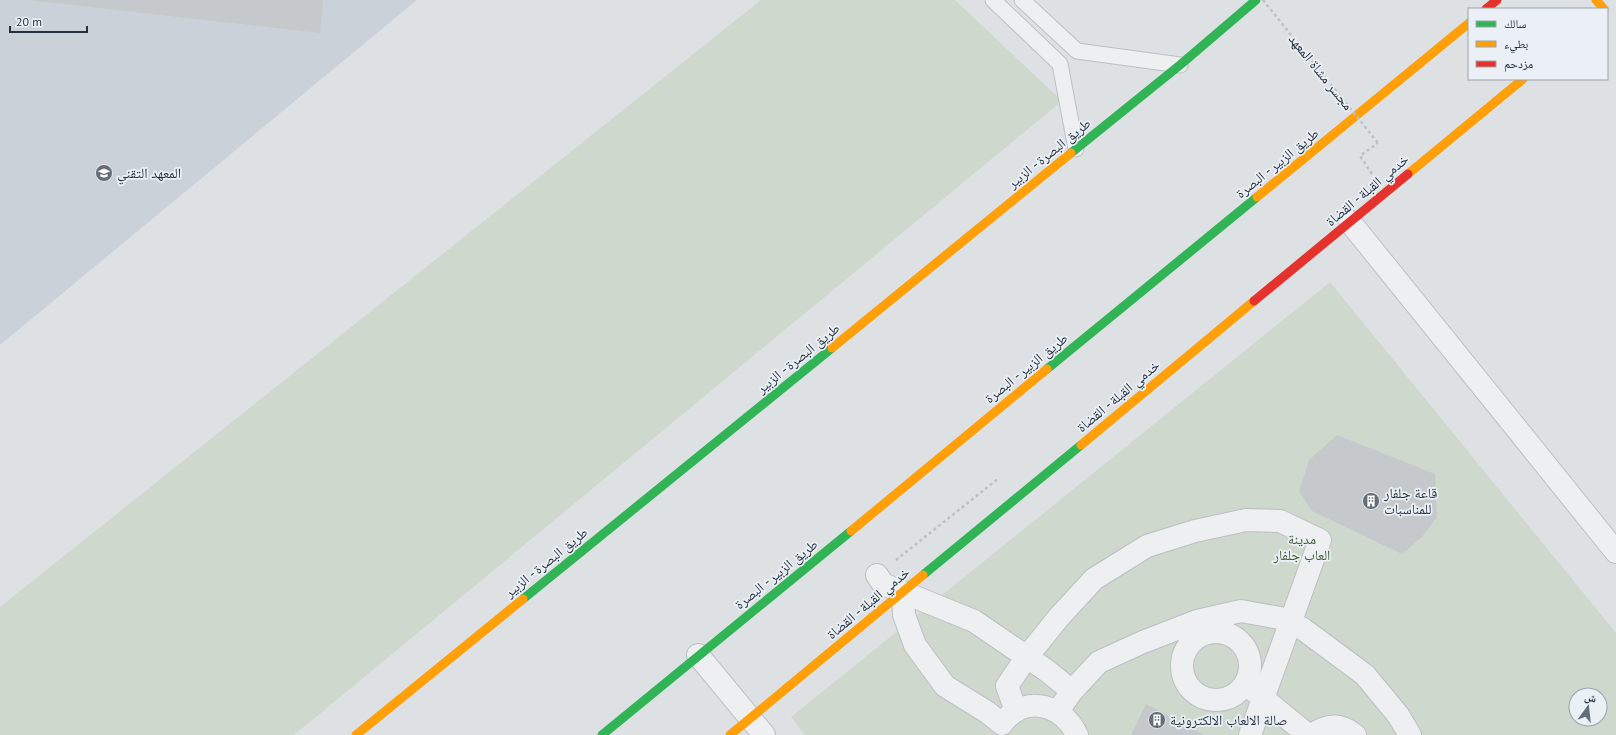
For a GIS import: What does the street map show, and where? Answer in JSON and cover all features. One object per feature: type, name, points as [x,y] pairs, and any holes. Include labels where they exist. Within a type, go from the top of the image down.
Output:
[{"type":"main road","name":"طريق البصرة - الزبير","points":[[356,735],[1076,150],[1180,65],[1256,0]]},
{"type":"main road","points":[[1487,8],[1497,0]]},
{"type":"main road","points":[[1596,0],[1606,8]]},
{"type":"main road","name":"طريق الزبير - البصرة","points":[[602,735],[1468,24]]},
{"type":"main road","name":"خدمي القبلة - القضاة","points":[[730,735],[1523,80]]},
{"type":"street","points":[[1350,222],[1616,552]]},
{"type":"street","points":[[1005,723],[1007,686],[1026,658],[1059,617],[1094,579],[1147,546],[1195,531],[1246,520],[1280,521],[1320,540],[1250,735]]},
{"type":"street","points":[[877,575],[883,584],[974,621],[1003,640],[1026,658],[1046,670],[1072,691]]},
{"type":"street","points":[[903,592],[904,615],[915,645],[945,686],[1005,723]]},
{"type":"street","points":[[1058,711],[1072,691],[1099,662],[1143,642],[1197,621],[1241,611],[1280,618],[1303,630],[1365,675],[1398,715],[1410,735]]},
{"type":"street","points":[[698,655],[764,735]]},
{"type":"street","points":[[1246,684],[1309,735],[1322,728],[1340,726],[1356,735]]},
{"type":"street","points":[[1005,723],[1030,706],[1044,706],[1058,711],[1070,721],[1077,735]]},
{"type":"lane","points":[[993,0],[1060,64],[1076,150]]},
{"type":"lane","points":[[1022,0],[1077,51],[1180,65]]},
{"type":"path","name":"مجسر مشاة المعهد","points":[[1263,0],[1378,143],[1360,156]]},
{"type":"shaded area","name":"المعهد التقني","points":[[0,0],[417,0],[0,345]]},
{"type":"green space","points":[[761,0],[955,0],[1062,101],[294,735],[0,735],[0,607]]},
{"type":"green space","name":"مدينة العاب جلفار","points":[[1330,282],[1616,633],[1616,735],[805,735],[791,717]]},
{"type":"building","points":[[28,0],[323,0],[320,33]]},
{"type":"building","name":"قاعة جلفار للمناسبات","points":[[1337,435],[1435,474],[1437,517],[1422,537],[1402,554],[1312,511],[1299,491],[1309,460]]},
{"type":"building","name":"صالة الالعاب الالكترونية","points":[[1146,704],[1204,735],[1131,735]]},
{"type":"traffic: fast","points":[[1071,153],[1180,65],[1256,0]]},
{"type":"traffic: fast","points":[[1047,369],[1257,197]]},
{"type":"traffic: fast","points":[[523,599],[832,348]]},
{"type":"traffic: fast","points":[[923,575],[1081,445]]},
{"type":"traffic: fast","points":[[602,735],[851,531]]},
{"type":"traffic: slow","points":[[1596,0],[1603,8]]},
{"type":"traffic: slow","points":[[1257,197],[1468,24]]},
{"type":"traffic: slow","points":[[1408,174],[1522,80]]},
{"type":"traffic: slow","points":[[832,348],[1071,153]]},
{"type":"traffic: slow","points":[[1081,445],[1254,301]]},
{"type":"traffic: slow","points":[[851,531],[1047,369]]},
{"type":"traffic: slow","points":[[730,735],[923,575]]},
{"type":"traffic: slow","points":[[356,735],[523,599]]},
{"type":"traffic: jam","points":[[1487,8],[1497,0]]},
{"type":"traffic: jam","points":[[1254,301],[1408,174]]},
{"type":"place","name":"المعهد التقني","points":[[104,173]]},
{"type":"place","name":"قاعة جلفار للمناسبات","points":[[1371,501]]},
{"type":"place","name":"صالة الالعاب الالكترونية","points":[[1157,720]]}]
